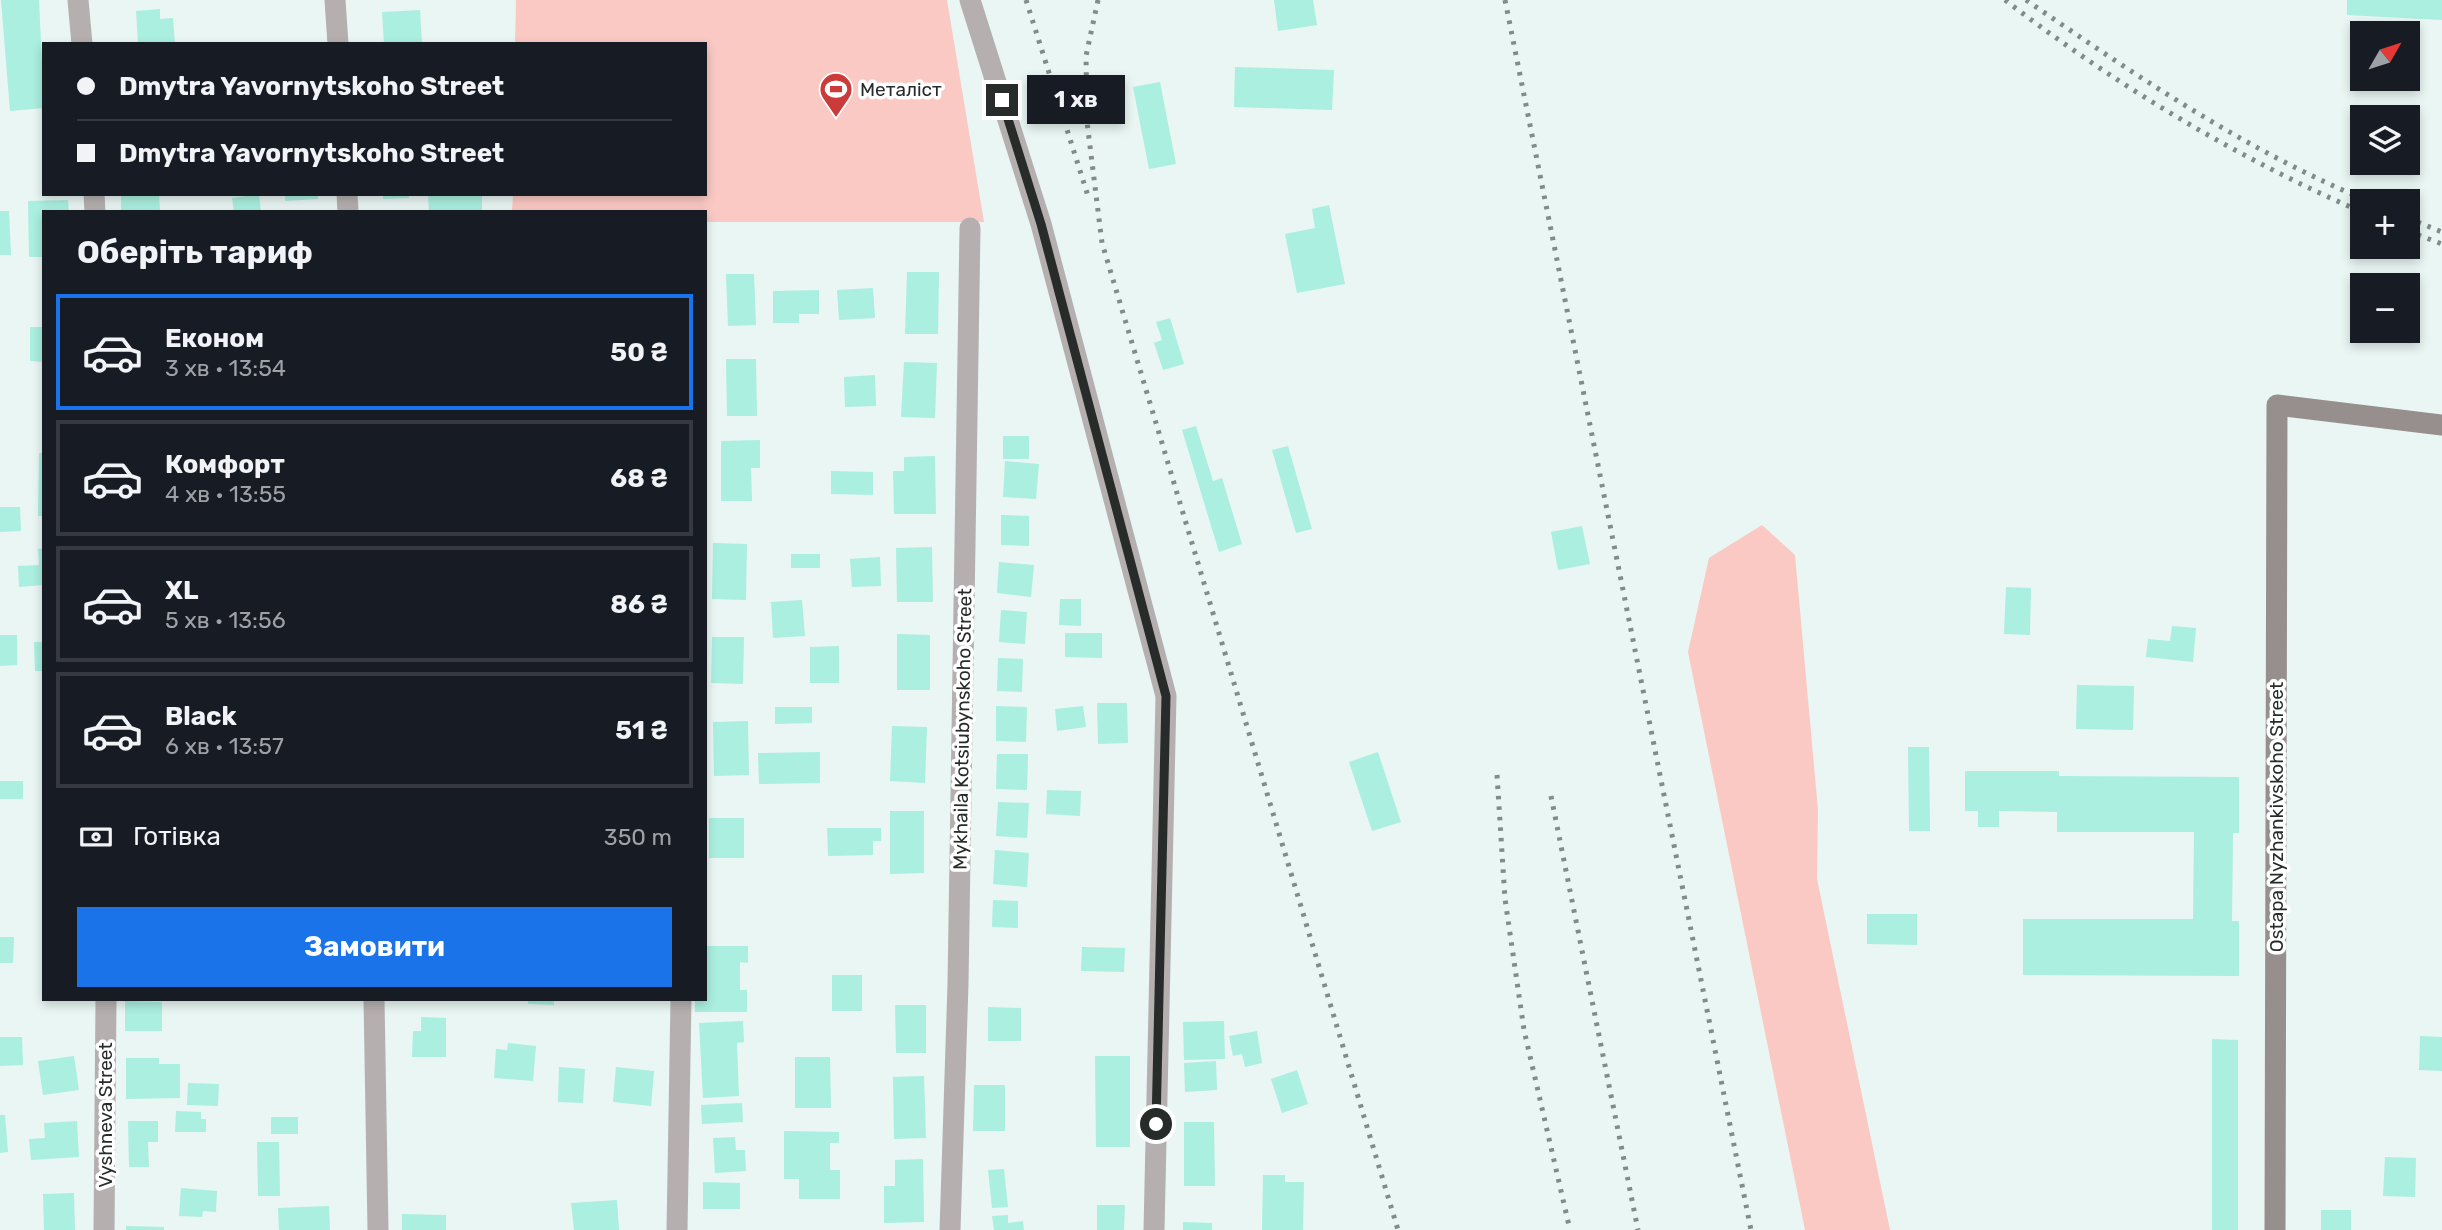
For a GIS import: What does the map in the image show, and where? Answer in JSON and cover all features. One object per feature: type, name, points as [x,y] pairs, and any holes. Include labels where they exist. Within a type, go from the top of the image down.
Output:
[{"type":"main road","name":"Ostapa Nyzhankivskoho Street","points":[[2275,1230],[2277,405],[2442,425]]},
{"type":"street","points":[[78,0],[82,42]]},
{"type":"street","points":[[335,0],[338,42]]},
{"type":"street","points":[[970,0],[1041,224],[1166,696],[1154,1230]]},
{"type":"street","name":"Mykhaila Kotsiubynskoho Street","points":[[950,1230],[958,971],[970,228]]},
{"type":"street","name":"Vyshneva Street","points":[[104,1230],[106,1001]]},
{"type":"street","points":[[374,1001],[378,1230]]},
{"type":"street","points":[[677,1230],[681,1001]]},
{"type":"shaded area","name":"Металіст","points":[[516,0],[947,0],[984,222],[707,222],[707,210],[512,210],[513,196],[707,196],[707,42],[515,42]]},
{"type":"shaded area","points":[[1762,525],[1795,555],[1818,810],[1817,879],[1890,1230],[1805,1230],[1688,652],[1709,558]]},
{"type":"building","points":[[1,0],[39,0],[42,108],[10,111]]},
{"type":"building","points":[[1274,0],[1313,0],[1317,25],[1278,31]]},
{"type":"building","points":[[2347,0],[2442,0],[2442,20],[2347,15]]},
{"type":"building","points":[[160,9],[160,19],[173,18],[175,42],[138,42],[136,11]]},
{"type":"building","points":[[420,10],[422,42],[384,42],[382,12]]},
{"type":"building","points":[[1235,67],[1334,70],[1332,110],[1234,107]]},
{"type":"building","points":[[1160,82],[1176,164],[1149,169],[1133,87]]},
{"type":"building","points":[[121,196],[159,196],[160,210],[121,210]]},
{"type":"building","points":[[259,196],[261,210],[234,210],[232,198]]},
{"type":"building","points":[[285,196],[318,196],[318,199],[285,201]]},
{"type":"building","points":[[383,196],[409,196],[409,198],[383,199]]},
{"type":"building","points":[[428,196],[482,196],[482,210],[429,210]]},
{"type":"building","points":[[68,200],[69,210],[42,210],[42,257],[29,257],[28,201]]},
{"type":"building","points":[[1329,205],[1345,284],[1297,293],[1285,234],[1315,228],[1312,209]]},
{"type":"building","points":[[0,211],[9,211],[11,255],[0,255]]},
{"type":"building","points":[[907,272],[939,272],[938,334],[905,334]]},
{"type":"building","points":[[726,274],[754,274],[756,325],[728,326]]},
{"type":"building","points":[[873,288],[875,318],[839,320],[837,290]]},
{"type":"building","points":[[819,290],[819,314],[799,314],[799,323],[773,323],[773,291]]},
{"type":"building","points":[[1170,318],[1184,364],[1163,370],[1154,343],[1162,340],[1156,322]]},
{"type":"building","points":[[30,327],[42,327],[42,362],[30,361]]},
{"type":"building","points":[[726,359],[756,359],[757,416],[727,416]]},
{"type":"building","points":[[904,362],[937,363],[935,418],[901,417]]},
{"type":"building","points":[[875,375],[876,406],[845,407],[844,377]]},
{"type":"building","points":[[1196,426],[1213,481],[1222,478],[1242,544],[1219,552],[1182,430]]},
{"type":"building","points":[[1003,436],[1029,436],[1029,459],[1003,459]]},
{"type":"building","points":[[760,440],[760,468],[751,468],[752,501],[721,501],[721,441]]},
{"type":"building","points":[[1288,446],[1312,529],[1296,533],[1272,450]]},
{"type":"building","points":[[39,453],[42,453],[42,516],[38,516]]},
{"type":"building","points":[[935,456],[936,514],[894,514],[893,471],[904,471],[904,457]]},
{"type":"building","points":[[1005,461],[1039,464],[1036,499],[1003,497]]},
{"type":"building","points":[[831,471],[873,472],[873,495],[831,494]]},
{"type":"building","points":[[0,507],[20,507],[21,531],[0,532]]},
{"type":"building","points":[[1001,515],[1029,516],[1029,546],[1001,545]]},
{"type":"building","points":[[1582,526],[1590,564],[1558,570],[1551,532]]},
{"type":"building","points":[[713,543],[747,544],[746,600],[712,599]]},
{"type":"building","points":[[932,547],[933,602],[897,602],[896,548]]},
{"type":"building","points":[[42,548],[42,585],[19,587],[18,566],[39,565],[38,549]]},
{"type":"building","points":[[791,554],[820,554],[820,568],[791,568]]},
{"type":"building","points":[[880,557],[881,586],[852,587],[850,559]]},
{"type":"building","points":[[999,562],[1034,565],[1031,597],[997,593]]},
{"type":"building","points":[[2006,587],[2031,588],[2030,635],[2004,634]]},
{"type":"building","points":[[1060,599],[1081,599],[1081,626],[1059,625]]},
{"type":"building","points":[[802,600],[805,636],[773,638],[771,602]]},
{"type":"building","points":[[1001,610],[1027,612],[1025,644],[999,642]]},
{"type":"building","points":[[2172,626],[2196,628],[2193,662],[2146,657],[2148,639],[2170,641]]},
{"type":"building","points":[[1065,633],[1102,633],[1102,658],[1065,657]]},
{"type":"building","points":[[897,634],[930,635],[930,690],[897,690]]},
{"type":"building","points":[[0,635],[17,635],[17,665],[0,666]]},
{"type":"building","points":[[712,637],[744,637],[743,684],[711,683]]},
{"type":"building","points":[[34,642],[42,642],[42,671],[35,671]]},
{"type":"building","points":[[839,646],[839,683],[810,683],[810,647]]},
{"type":"building","points":[[998,658],[1023,659],[1022,692],[997,691]]},
{"type":"building","points":[[2077,685],[2134,686],[2133,730],[2076,729]]},
{"type":"building","points":[[1097,703],[1127,703],[1128,743],[1098,744]]},
{"type":"building","points":[[996,706],[1027,707],[1026,742],[996,741]]},
{"type":"building","points":[[1083,706],[1086,727],[1057,731],[1055,709]]},
{"type":"building","points":[[775,707],[812,707],[812,723],[775,724]]},
{"type":"building","points":[[748,721],[749,775],[714,776],[713,722]]},
{"type":"building","points":[[892,726],[927,727],[925,783],[890,781]]},
{"type":"building","points":[[1908,747],[1929,747],[1930,831],[1909,831]]},
{"type":"building","points":[[820,752],[820,783],[759,784],[758,753]]},
{"type":"building","points":[[1378,752],[1401,822],[1372,831],[1349,762]]},
{"type":"building","points":[[997,754],[1028,754],[1027,790],[996,789]]},
{"type":"building","points":[[1965,771],[2059,771],[2059,776],[2239,777],[2239,833],[2233,833],[2232,921],[2239,921],[2239,976],[2023,975],[2023,919],[2193,919],[2194,832],[2057,832],[2057,812],[1999,811],[1999,827],[1978,827],[1978,811],[1965,811]]},
{"type":"building","points":[[0,781],[23,781],[23,799],[0,799]]},
{"type":"building","points":[[1047,790],[1081,791],[1080,816],[1046,814]]},
{"type":"building","points":[[998,802],[1029,803],[1027,838],[996,836]]},
{"type":"building","points":[[890,811],[924,811],[924,873],[890,874]]},
{"type":"building","points":[[709,818],[744,818],[744,858],[709,858]]},
{"type":"building","points":[[827,828],[881,828],[881,841],[873,841],[873,855],[828,856]]},
{"type":"building","points":[[995,850],[1029,853],[1027,887],[993,884]]},
{"type":"building","points":[[993,900],[1018,901],[1018,928],[992,927]]},
{"type":"building","points":[[1867,914],[1917,914],[1917,945],[1867,944]]},
{"type":"building","points":[[0,937],[14,937],[13,963],[0,963]]},
{"type":"building","points":[[707,946],[748,946],[748,963],[740,962],[740,990],[747,990],[747,1012],[695,1012],[695,1001],[707,1001]]},
{"type":"building","points":[[1082,947],[1125,948],[1124,972],[1081,971]]},
{"type":"building","points":[[832,975],[862,975],[862,1011],[832,1011]]},
{"type":"building","points":[[125,1001],[162,1002],[162,1031],[125,1031]]},
{"type":"building","points":[[528,1001],[554,1001],[554,1005],[528,1004]]},
{"type":"building","points":[[895,1005],[926,1005],[926,1053],[896,1053]]},
{"type":"building","points":[[988,1007],[1021,1008],[1021,1041],[988,1041]]},
{"type":"building","points":[[421,1017],[446,1018],[446,1057],[412,1057],[413,1031],[421,1031]]},
{"type":"building","points":[[743,1021],[744,1042],[737,1043],[739,1096],[703,1098],[699,1023]]},
{"type":"building","points":[[1224,1021],[1225,1059],[1184,1060],[1183,1022]]},
{"type":"building","points":[[1257,1031],[1262,1063],[1245,1067],[1242,1054],[1233,1056],[1229,1036]]},
{"type":"building","points":[[2420,1036],[2442,1037],[2442,1071],[2419,1070]]},
{"type":"building","points":[[0,1037],[22,1037],[23,1065],[0,1066]]},
{"type":"building","points":[[2212,1039],[2238,1040],[2238,1230],[2212,1230]]},
{"type":"building","points":[[508,1043],[536,1046],[533,1081],[494,1078],[496,1049],[507,1050]]},
{"type":"building","points":[[74,1056],[79,1090],[43,1095],[38,1061]]},
{"type":"building","points":[[1095,1056],[1130,1056],[1130,1147],[1096,1147]]},
{"type":"building","points":[[795,1057],[830,1057],[831,1108],[795,1108]]},
{"type":"building","points":[[126,1058],[159,1058],[159,1064],[180,1064],[180,1098],[126,1099]]},
{"type":"building","points":[[1216,1061],[1217,1090],[1185,1092],[1184,1063]]},
{"type":"building","points":[[559,1067],[585,1069],[583,1103],[558,1102]]},
{"type":"building","points":[[616,1067],[654,1071],[651,1106],[613,1102]]},
{"type":"building","points":[[1297,1070],[1308,1104],[1282,1113],[1271,1079]]},
{"type":"building","points":[[924,1076],[926,1138],[894,1139],[893,1077]]},
{"type":"building","points":[[188,1083],[219,1084],[218,1106],[187,1105]]},
{"type":"building","points":[[974,1085],[1005,1085],[1005,1131],[973,1131]]},
{"type":"building","points":[[742,1103],[743,1122],[702,1124],[701,1105]]},
{"type":"building","points":[[176,1111],[201,1112],[201,1119],[206,1119],[206,1132],[175,1132]]},
{"type":"building","points":[[0,1115],[5,1115],[8,1152],[0,1153]]},
{"type":"building","points":[[271,1117],[298,1117],[298,1134],[271,1134]]},
{"type":"building","points":[[77,1121],[79,1157],[31,1160],[29,1139],[45,1138],[44,1123]]},
{"type":"building","points":[[128,1121],[158,1121],[158,1142],[148,1142],[149,1167],[129,1167]]},
{"type":"building","points":[[1184,1122],[1214,1122],[1215,1186],[1184,1186]]},
{"type":"building","points":[[784,1131],[839,1132],[839,1143],[830,1143],[830,1170],[840,1170],[840,1199],[799,1199],[799,1179],[784,1179]]},
{"type":"building","points":[[735,1137],[736,1150],[745,1150],[746,1171],[715,1173],[713,1138]]},
{"type":"building","points":[[257,1142],[279,1142],[280,1196],[258,1196]]},
{"type":"building","points":[[2385,1157],[2416,1158],[2415,1197],[2383,1196]]},
{"type":"building","points":[[923,1159],[924,1222],[884,1223],[884,1186],[895,1186],[895,1160]]},
{"type":"building","points":[[1004,1169],[1008,1207],[992,1208],[988,1170]]},
{"type":"building","points":[[1263,1175],[1285,1175],[1285,1182],[1304,1182],[1303,1230],[1262,1230]]},
{"type":"building","points":[[703,1182],[740,1183],[740,1209],[703,1209]]},
{"type":"building","points":[[181,1188],[217,1191],[216,1212],[203,1211],[202,1217],[179,1216]]},
{"type":"building","points":[[74,1193],[75,1230],[44,1230],[43,1194]]},
{"type":"building","points":[[617,1200],[619,1230],[574,1230],[571,1203]]},
{"type":"building","points":[[1097,1205],[1125,1205],[1124,1230],[1097,1230]]},
{"type":"building","points":[[329,1206],[330,1230],[279,1230],[278,1208]]},
{"type":"building","points":[[2321,1210],[2351,1210],[2351,1230],[2321,1230]]},
{"type":"building","points":[[402,1214],[446,1215],[446,1230],[402,1230]]},
{"type":"building","points":[[1008,1215],[1008,1223],[1023,1221],[1024,1230],[994,1230],[992,1216]]},
{"type":"building","points":[[1183,1222],[1212,1223],[1212,1230],[1183,1230]]},
{"type":"building","points":[[126,1226],[164,1227],[164,1230],[126,1230]]},
{"type":"railway","points":[[1026,0],[1088,196]]},
{"type":"railway","points":[[1098,0],[1086,56],[1087,122],[1102,243],[1398,1230]]},
{"type":"railway","points":[[1505,0],[1751,1230]]},
{"type":"railway","points":[[2005,0],[2089,61],[2178,117],[2269,168],[2350,207]]},
{"type":"railway","points":[[2026,0],[2192,110],[2278,159],[2350,193]]},
{"type":"railway","points":[[2420,223],[2442,232]]},
{"type":"railway","points":[[2420,236],[2442,244]]},
{"type":"railway","points":[[1497,775],[1505,899],[1524,1030],[1570,1230]]},
{"type":"railway","points":[[1551,796],[1638,1230]]},
{"type":"place","name":"Металіст","points":[[836,119]]},
{"type":"route","points":[[1002,100],[1041,224],[1166,696],[1156,1124]]}]
